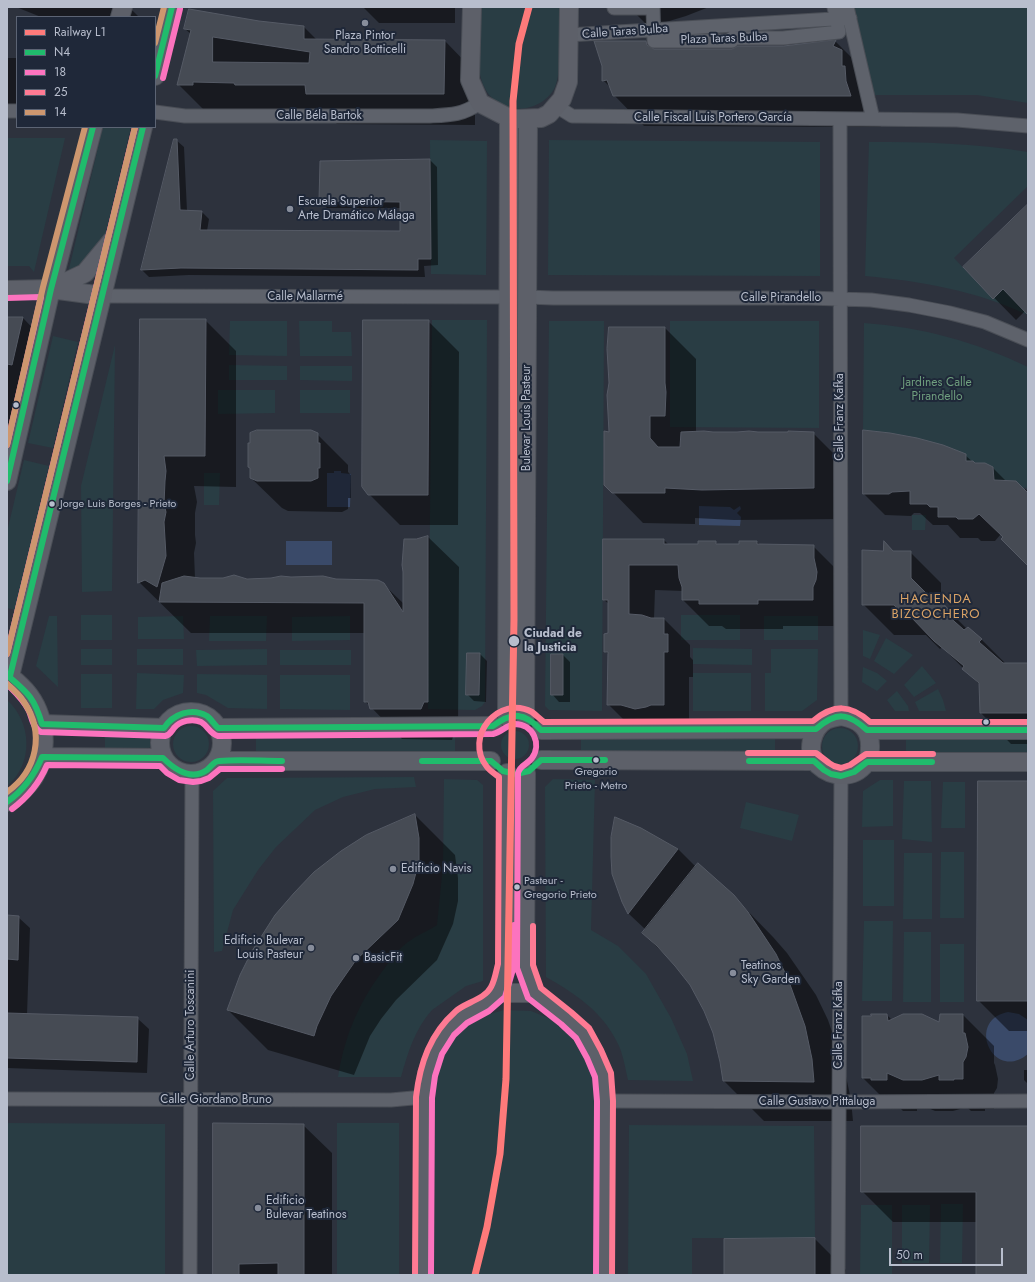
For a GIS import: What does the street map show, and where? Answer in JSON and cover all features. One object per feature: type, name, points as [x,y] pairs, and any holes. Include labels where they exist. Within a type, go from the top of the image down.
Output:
[{"type":"street","points":[[156,72],[172,7]]},
{"type":"street","points":[[472,7],[470,80],[480,104],[509,118],[541,118],[550,114],[562,99],[568,82],[568,7]]},
{"type":"street","points":[[614,7],[652,8],[654,30]]},
{"type":"street","points":[[842,13],[873,119]]},
{"type":"street","name":"Plaza Taras Bulba","points":[[654,30],[654,41],[732,41],[732,38],[783,38],[839,32],[842,13]]},
{"type":"street","name":"Calle Taras Bulba","points":[[568,35],[654,30]]},
{"type":"street","name":"Calle Béla Bartok","points":[[156,112],[185,116],[430,116],[454,115],[470,110],[480,104]]},
{"type":"street","name":"Calle Fiscal Luis Portero García","points":[[556,106],[572,116],[957,120],[1028,126]]},
{"type":"street","name":"Bulevar Louis Pasteur","points":[[500,721],[508,297],[509,118]]},
{"type":"street","name":"Bulevar Louis Pasteur","points":[[525,717],[528,118]]},
{"type":"street","name":"Calle Franz Kafka","points":[[840,119],[841,716]]},
{"type":"street","points":[[7,802],[19,794],[34,777],[42,757],[44,740],[42,724],[37,707],[28,693],[8,675],[86,358],[103,296],[143,128]]},
{"type":"street","points":[[7,481],[89,131]]},
{"type":"street","points":[[51,289],[85,273],[117,236]]},
{"type":"street","points":[[7,290],[51,289],[103,296]]},
{"type":"street","name":"Calle Mallarmé","points":[[103,296],[508,297]]},
{"type":"street","name":"Calle Pirandello","points":[[527,297],[840,298],[871,300],[909,305],[950,313],[985,322],[1028,340]]},
{"type":"street","points":[[194,712],[206,716],[218,728],[222,744],[217,761],[204,771],[192,774],[176,771],[163,758],[160,741],[164,728],[166,724],[179,714],[194,712]]},
{"type":"street","points":[[218,728],[500,721],[516,715],[525,717],[534,722],[541,730],[545,745],[541,760],[536,766],[526,773],[508,773],[498,768],[491,761],[487,743],[489,734],[500,721]]},
{"type":"street","points":[[867,762],[870,745],[867,730],[859,722],[851,718],[841,716],[827,719],[816,728],[812,739],[811,750],[814,761],[830,774],[841,776],[854,772],[867,762],[1028,762]]},
{"type":"street","points":[[42,724],[164,728]]},
{"type":"street","points":[[541,730],[816,728]]},
{"type":"street","points":[[867,730],[1028,730]]},
{"type":"street","points":[[42,757],[163,758]]},
{"type":"street","points":[[541,760],[814,761]]},
{"type":"street","points":[[217,761],[491,761]]},
{"type":"street","points":[[423,1275],[424,1097],[427,1074],[435,1051],[448,1030],[462,1016],[485,1004],[498,993],[506,965],[508,773]]},
{"type":"street","points":[[526,773],[525,966],[534,993],[566,1018],[582,1033],[594,1054],[603,1075],[605,1101],[604,1275]]},
{"type":"street","name":"Calle Arturo Toscanini","points":[[190,1275],[192,774]]},
{"type":"street","name":"Calle Franz Kafka","points":[[838,1275],[841,776]]},
{"type":"street","points":[[498,993],[534,993]]},
{"type":"street","name":"Calle Giordano Bruno","points":[[7,1099],[391,1100],[424,1097]]},
{"type":"street","name":"Calle Gustavo Pittaluga","points":[[605,1101],[1028,1101]]},
{"type":"green space","points":[[480,7],[559,7],[559,69],[555,87],[545,100],[521,109],[512,108],[497,102],[488,93],[482,82],[480,74]]},
{"type":"green space","points":[[853,7],[1028,7],[1028,103],[977,95],[873,95]]},
{"type":"green space","points":[[103,128],[131,128],[106,232],[90,255],[80,265],[68,273]]},
{"type":"green space","points":[[7,138],[65,138],[34,272],[29,266],[7,266]]},
{"type":"green space","points":[[430,140],[487,141],[486,275],[431,274]]},
{"type":"green space","points":[[549,140],[820,142],[820,276],[548,275]]},
{"type":"green space","points":[[869,142],[949,144],[1028,152],[1028,186],[954,258],[993,299],[1003,289],[1023,310],[1028,305],[1028,315],[989,299],[969,293],[928,284],[865,276]]},
{"type":"green space","points":[[432,320],[487,320],[485,702],[482,706],[475,710],[428,709]]},
{"type":"green space","points":[[230,321],[287,321],[287,356],[229,355]]},
{"type":"green space","points":[[299,321],[332,321],[332,332],[351,332],[352,356],[300,356]]},
{"type":"green space","points":[[549,321],[604,321],[602,711],[549,710],[545,706]]},
{"type":"green space","points":[[670,321],[819,321],[819,428],[670,427]]},
{"type":"green space","name":"Jardines Calle Pirandello","points":[[864,323],[907,328],[948,337],[989,350],[1028,367],[1028,490],[1025,487],[1024,489],[1016,481],[994,480],[993,467],[986,464],[966,461],[909,436],[863,430]]},
{"type":"green space","points":[[53,336],[78,342],[53,448],[28,443]]},
{"type":"green space","points":[[115,345],[112,591],[82,592],[81,486]]},
{"type":"green space","points":[[229,365],[287,366],[287,380],[229,380]]},
{"type":"green space","points":[[300,366],[352,366],[352,381],[300,380]]},
{"type":"green space","points":[[218,390],[275,390],[275,413],[218,414]]},
{"type":"green space","points":[[300,390],[350,390],[350,413],[300,413]]},
{"type":"green space","points":[[24,460],[49,466],[15,610],[7,608],[7,532]]},
{"type":"green space","points":[[204,473],[220,473],[219,505],[204,505]]},
{"type":"green space","points":[[912,515],[926,515],[925,530],[912,530]]},
{"type":"green space","points":[[81,615],[112,615],[112,640],[81,640]]},
{"type":"green space","points":[[681,615],[740,615],[740,640],[681,640]]},
{"type":"green space","points":[[49,616],[57,616],[58,687],[36,666]]},
{"type":"green space","points":[[183,616],[184,639],[138,639],[138,617]]},
{"type":"green space","points":[[210,616],[267,616],[266,641],[209,641]]},
{"type":"green space","points":[[350,616],[350,640],[292,641],[292,617]]},
{"type":"green space","points":[[764,616],[818,616],[818,640],[764,640]]},
{"type":"green space","points":[[863,630],[880,635],[870,659],[863,656]]},
{"type":"green space","points":[[886,638],[913,655],[894,674],[874,661]]},
{"type":"green space","points":[[693,648],[752,649],[752,665],[693,664]]},
{"type":"green space","points":[[81,649],[112,649],[112,665],[81,665]]},
{"type":"green space","points":[[137,649],[183,649],[183,665],[137,665]]},
{"type":"green space","points":[[267,649],[267,665],[197,666],[196,650]]},
{"type":"green space","points":[[771,649],[818,649],[817,700],[802,711],[765,711],[765,673],[771,673]]},
{"type":"green space","points":[[280,650],[351,650],[351,665],[280,665]]},
{"type":"green space","points":[[922,666],[936,683],[914,697],[904,685]]},
{"type":"green space","points":[[863,667],[877,673],[887,681],[877,691],[862,682]]},
{"type":"green space","points":[[137,673],[184,675],[183,693],[163,700],[154,709],[136,709]]},
{"type":"green space","points":[[693,673],[751,673],[751,711],[693,711]]},
{"type":"green space","points":[[81,674],[112,674],[112,708],[81,708]]},
{"type":"green space","points":[[197,674],[267,675],[267,709],[228,708],[206,695],[197,693]]},
{"type":"green space","points":[[280,675],[350,675],[350,710],[280,709]]},
{"type":"green space","points":[[938,689],[946,711],[919,711],[915,702]]},
{"type":"green space","points":[[897,691],[908,706],[909,711],[895,711],[887,700]]},
{"type":"green space","points":[[7,700],[15,709],[21,720],[25,731],[26,743],[22,766],[16,777],[7,786]]},
{"type":"green space","points":[[195,726],[204,731],[208,737],[208,751],[204,757],[195,762],[187,762],[178,757],[174,751],[173,740],[178,731],[184,727]]},
{"type":"green space","points":[[843,728],[853,733],[857,739],[857,753],[853,759],[847,763],[837,764],[827,759],[823,753],[822,743],[827,733],[833,729]]},
{"type":"green space","points":[[515,731],[525,735],[529,745],[525,755],[515,759],[505,755],[501,745],[505,735]]},
{"type":"green space","points":[[105,734],[146,734],[151,741],[151,746],[145,752],[105,752]]},
{"type":"green space","points":[[256,735],[455,735],[455,753],[256,752]]},
{"type":"green space","points":[[581,736],[775,737],[775,754],[581,754]]},
{"type":"green space","points":[[906,737],[1028,737],[1028,755],[906,755]]},
{"type":"green space","points":[[414,777],[416,787],[375,789],[343,797],[315,810],[276,847],[258,870],[233,910],[222,951],[214,952],[213,791],[227,778]]},
{"type":"green space","points":[[444,779],[477,780],[483,785],[483,981],[466,986],[432,1010],[426,1017],[409,1050],[401,1077],[338,1077],[344,1047],[354,1020],[375,982],[403,946],[437,925],[443,866]]},
{"type":"green space","points":[[553,779],[595,780],[591,930],[618,946],[646,974],[671,1018],[687,1054],[693,1081],[628,1080],[624,1060],[619,1046],[604,1021],[577,996],[546,977],[545,787]]},
{"type":"green space","points":[[880,780],[893,780],[893,826],[862,827],[863,791]]},
{"type":"green space","points":[[904,781],[931,781],[932,842],[902,839]]},
{"type":"green space","points":[[943,782],[965,782],[965,828],[941,828]]},
{"type":"green space","points":[[746,802],[799,815],[792,841],[740,828]]},
{"type":"green space","points":[[863,840],[894,840],[894,906],[863,906]]},
{"type":"green space","points":[[941,852],[964,852],[964,918],[940,918]]},
{"type":"green space","points":[[904,853],[932,853],[932,919],[903,919]]},
{"type":"green space","points":[[864,921],[893,921],[892,1001],[862,1001]]},
{"type":"green space","points":[[904,932],[931,932],[931,1002],[903,1002]]},
{"type":"green space","points":[[940,944],[964,944],[964,1002],[940,1002]]},
{"type":"green space","points":[[504,1010],[531,1011],[558,1022],[579,1041],[588,1059],[594,1079],[593,1275],[434,1275],[435,1070],[454,1034],[476,1018]]},
{"type":"green space","points":[[7,1123],[165,1124],[165,1275],[7,1275]]},
{"type":"green space","points":[[337,1123],[399,1123],[399,1275],[337,1275]]},
{"type":"green space","points":[[629,1125],[814,1126],[815,1238],[692,1238],[692,1275],[628,1275]]},
{"type":"green space","points":[[941,1204],[963,1204],[962,1263],[940,1263]]},
{"type":"green space","points":[[861,1205],[892,1205],[892,1275],[860,1274]]},
{"type":"green space","points":[[902,1205],[930,1205],[929,1263],[902,1263]]},
{"type":"water","points":[[334,471],[341,471],[341,473],[351,474],[350,507],[327,507],[327,473],[334,473]]},
{"type":"water","points":[[699,506],[730,507],[734,510],[740,506],[741,509],[737,513],[741,517],[740,526],[699,525]]},
{"type":"water","points":[[286,541],[332,541],[332,565],[286,565]]},
{"type":"water","points":[[1008,1012],[1019,1014],[1028,1020],[1028,1054],[1015,1061],[1004,1061],[995,1056],[989,1047],[986,1036],[988,1026],[995,1017]]},
{"type":"building","points":[[189,9],[259,21],[304,26],[304,39],[445,40],[444,94],[306,94],[305,85],[235,85],[234,83],[193,82],[193,85],[177,85],[191,30],[184,29]],"holes":[[[213,37],[310,52],[309,63],[213,62]]]},
{"type":"building","points":[[836,40],[833,46],[842,50],[842,66],[845,66],[846,81],[851,96],[613,96],[607,80],[602,81],[602,66],[594,41],[646,41],[647,45],[654,49],[732,49],[738,46],[783,46]]},
{"type":"building","points":[[174,139],[177,139],[180,210],[202,211],[200,230],[400,231],[400,202],[319,201],[320,161],[430,159],[431,259],[418,259],[418,270],[181,268],[141,270]]},
{"type":"building","points":[[1028,204],[1028,315],[1003,289],[993,299],[963,267]]},
{"type":"building","points":[[7,317],[23,317],[12,365],[7,364]]},
{"type":"building","points":[[140,319],[206,319],[205,456],[164,456],[166,471],[164,504],[166,512],[164,522],[166,556],[157,587],[145,580],[138,583]]},
{"type":"building","points":[[363,320],[429,320],[428,495],[368,495],[362,487]]},
{"type":"building","points":[[609,327],[665,327],[665,416],[650,416],[650,438],[658,447],[680,447],[681,432],[814,432],[814,488],[702,490],[665,488],[665,493],[612,493],[604,485],[604,431],[609,432],[607,349]]},
{"type":"building","points":[[257,430],[311,430],[318,433],[318,443],[320,443],[320,468],[318,468],[318,478],[311,481],[257,481],[250,478],[250,468],[248,467],[248,443],[250,443],[250,433]]},
{"type":"building","points":[[863,430],[917,438],[943,445],[966,454],[966,461],[985,463],[993,467],[994,480],[1016,481],[1028,493],[1028,566],[1001,539],[1003,537],[979,514],[973,519],[938,517],[938,507],[930,507],[927,504],[910,504],[910,491],[892,492],[889,494],[863,494]]},
{"type":"building","points":[[428,536],[428,702],[424,702],[421,709],[370,709],[368,702],[364,702],[364,603],[159,602],[162,583],[184,576],[223,578],[234,575],[247,579],[281,576],[323,576],[336,579],[378,580],[384,583],[403,612],[402,565],[404,539],[416,539]]},
{"type":"building","points":[[603,539],[664,539],[664,544],[698,544],[698,541],[716,541],[716,544],[739,544],[739,541],[757,541],[757,544],[814,545],[814,558],[817,572],[813,587],[813,600],[758,600],[758,604],[699,604],[699,600],[682,600],[682,587],[679,578],[678,565],[629,565],[629,614],[642,615],[651,618],[664,618],[664,634],[668,634],[668,652],[664,652],[664,705],[651,705],[635,709],[621,705],[607,705],[608,652],[604,652],[604,634],[608,633],[608,600],[603,600]]},
{"type":"building","points":[[884,541],[893,551],[911,551],[911,578],[933,600],[937,597],[950,611],[946,614],[964,630],[968,627],[982,639],[979,642],[1003,663],[1028,663],[1028,713],[980,713],[979,683],[962,669],[964,666],[934,641],[911,617],[908,620],[894,605],[862,605],[862,550],[883,551]]},
{"type":"building","points":[[467,653],[480,653],[479,695],[466,695]]},
{"type":"building","points":[[551,654],[563,654],[563,695],[551,695]]},
{"type":"building","points":[[978,781],[1028,781],[1028,1001],[977,1001]]},
{"type":"building","name":"Edificio Bulevar Louis Pasteur","points":[[415,814],[419,838],[419,861],[413,884],[398,920],[356,960],[331,996],[314,1036],[227,1010],[240,975],[252,951],[275,915],[314,872],[341,851],[366,835]]},
{"type":"building","points":[[615,817],[641,828],[678,849],[628,914],[612,874],[611,837]]},
{"type":"building","name":"Teatinos Sky Garden","points":[[698,863],[734,895],[748,912],[776,954],[788,979],[805,1026],[812,1059],[814,1082],[723,1081],[713,1033],[704,1011],[690,985],[657,946],[642,933]]},
{"type":"building","points":[[7,915],[19,916],[18,960],[7,959]]},
{"type":"building","points":[[7,1013],[138,1017],[137,1062],[7,1058]]},
{"type":"building","points":[[871,1014],[887,1014],[888,1021],[903,1014],[922,1014],[939,1022],[940,1014],[963,1014],[963,1033],[965,1033],[968,1047],[966,1057],[963,1062],[963,1079],[939,1080],[939,1075],[922,1080],[903,1080],[887,1073],[887,1080],[871,1080],[871,1078],[862,1078],[862,1016],[871,1016]]},
{"type":"building","name":"Edificio Bulevar Teatinos","points":[[213,1123],[304,1124],[304,1275],[278,1275],[278,1263],[239,1264],[239,1275],[213,1275]]},
{"type":"building","points":[[861,1126],[1028,1126],[1028,1275],[976,1275],[976,1192],[861,1192]]},
{"type":"building","points":[[815,1238],[815,1275],[724,1275],[724,1239]]},
{"type":"rail line","name":"L1","points":[[475,1275],[487,1227],[500,1154],[506,1079],[514,619],[513,101],[519,44],[529,7]]},
{"type":"transit line","name":"14","points":[[156,39],[164,7]]},
{"type":"transit line","name":"N4","points":[[156,72],[172,7]]},
{"type":"transit line","name":"18","points":[[163,78],[180,9]]},
{"type":"transit line","name":"14","points":[[7,445],[43,287],[85,128]]},
{"type":"transit line","name":"N4","points":[[7,481],[51,289],[93,128]]},
{"type":"transit line","name":"18","points":[[7,654],[135,128]]},
{"type":"transit line","name":"14","points":[[7,654],[135,128]]},
{"type":"transit line","name":"N4","points":[[10,676],[143,128]]},
{"type":"transit line","name":"18","points":[[7,298],[41,297],[7,445]]},
{"type":"transit line","name":"N4","points":[[7,675],[20,686],[33,701],[42,724],[164,728],[172,719],[183,713],[195,712],[207,716],[218,728],[493,726],[506,718],[518,716],[529,720],[541,730],[816,729],[830,719],[842,716],[853,720],[867,730],[1028,730]]},
{"type":"transit line","name":"18","points":[[7,684],[25,703],[34,726],[41,732],[165,736],[179,724],[194,720],[201,722],[213,734],[218,736],[493,734],[515,724],[527,727],[531,731],[536,741],[535,753],[532,758],[520,768],[518,773],[517,968],[528,998],[576,1038],[595,1077],[597,1101],[596,1275]]},
{"type":"transit line","name":"14","points":[[7,684],[20,697],[31,714],[36,739],[35,751],[25,773],[7,792]]},
{"type":"transit line","name":"25","points":[[415,1275],[416,1097],[420,1072],[428,1050],[439,1029],[456,1011],[480,998],[488,991],[494,981],[498,964],[499,777],[487,767],[481,755],[479,743],[482,732],[488,722],[497,714],[508,709],[520,708],[532,712],[544,722],[813,721],[828,711],[842,708],[856,712],[870,722],[1028,722]]},
{"type":"transit line","name":"25","points":[[748,753],[816,753],[829,763],[841,768],[850,765],[866,754],[933,754]]},
{"type":"transit line","name":"N4","points":[[7,802],[19,793],[28,782],[42,757],[163,758],[178,770],[189,774],[201,773],[217,761],[282,761]]},
{"type":"transit line","name":"N4","points":[[422,761],[491,761],[503,771],[516,774],[529,771],[541,760],[605,760]]},
{"type":"transit line","name":"N4","points":[[749,761],[814,761],[831,774],[841,776],[854,772],[867,762],[932,762]]},
{"type":"transit line","name":"18","points":[[12,809],[32,790],[47,765],[160,766],[167,773],[179,780],[193,782],[209,778],[220,769],[282,769]]},
{"type":"transit line","name":"18","points":[[431,1275],[432,1098],[435,1076],[442,1054],[454,1035],[467,1023],[489,1011],[505,997],[514,966],[514,925]]},
{"type":"transit line","name":"25","points":[[533,926],[533,965],[541,988],[589,1028],[611,1073],[613,1101],[612,1275]]},
{"type":"place","name":"Plaza Pintor Sandro Botticelli","points":[[365,23]]},
{"type":"place","name":"Escuela Superior Arte Dramático Málaga","points":[[290,209]]},
{"type":"place","name":"Jorge Luis Borges - Prieto","points":[[52,504]]},
{"type":"place","name":"Ciudad de la Justicia","points":[[514,641]]},
{"type":"place","name":"Gregorio Prieto - Metro","points":[[596,760]]},
{"type":"place","name":"Edificio Navis","points":[[393,869]]},
{"type":"place","name":"Pasteur - Gregorio Prieto","points":[[517,887]]},
{"type":"place","name":"Edificio Bulevar Louis Pasteur","points":[[311,948]]},
{"type":"place","name":"BasicFit","points":[[356,958]]},
{"type":"place","name":"Teatinos Sky Garden","points":[[733,973]]},
{"type":"place","name":"Edificio Bulevar Teatinos","points":[[258,1208]]},
{"type":"district","name":"HACIENDA BIZCOCHERO","points":[[936,608]]}]
